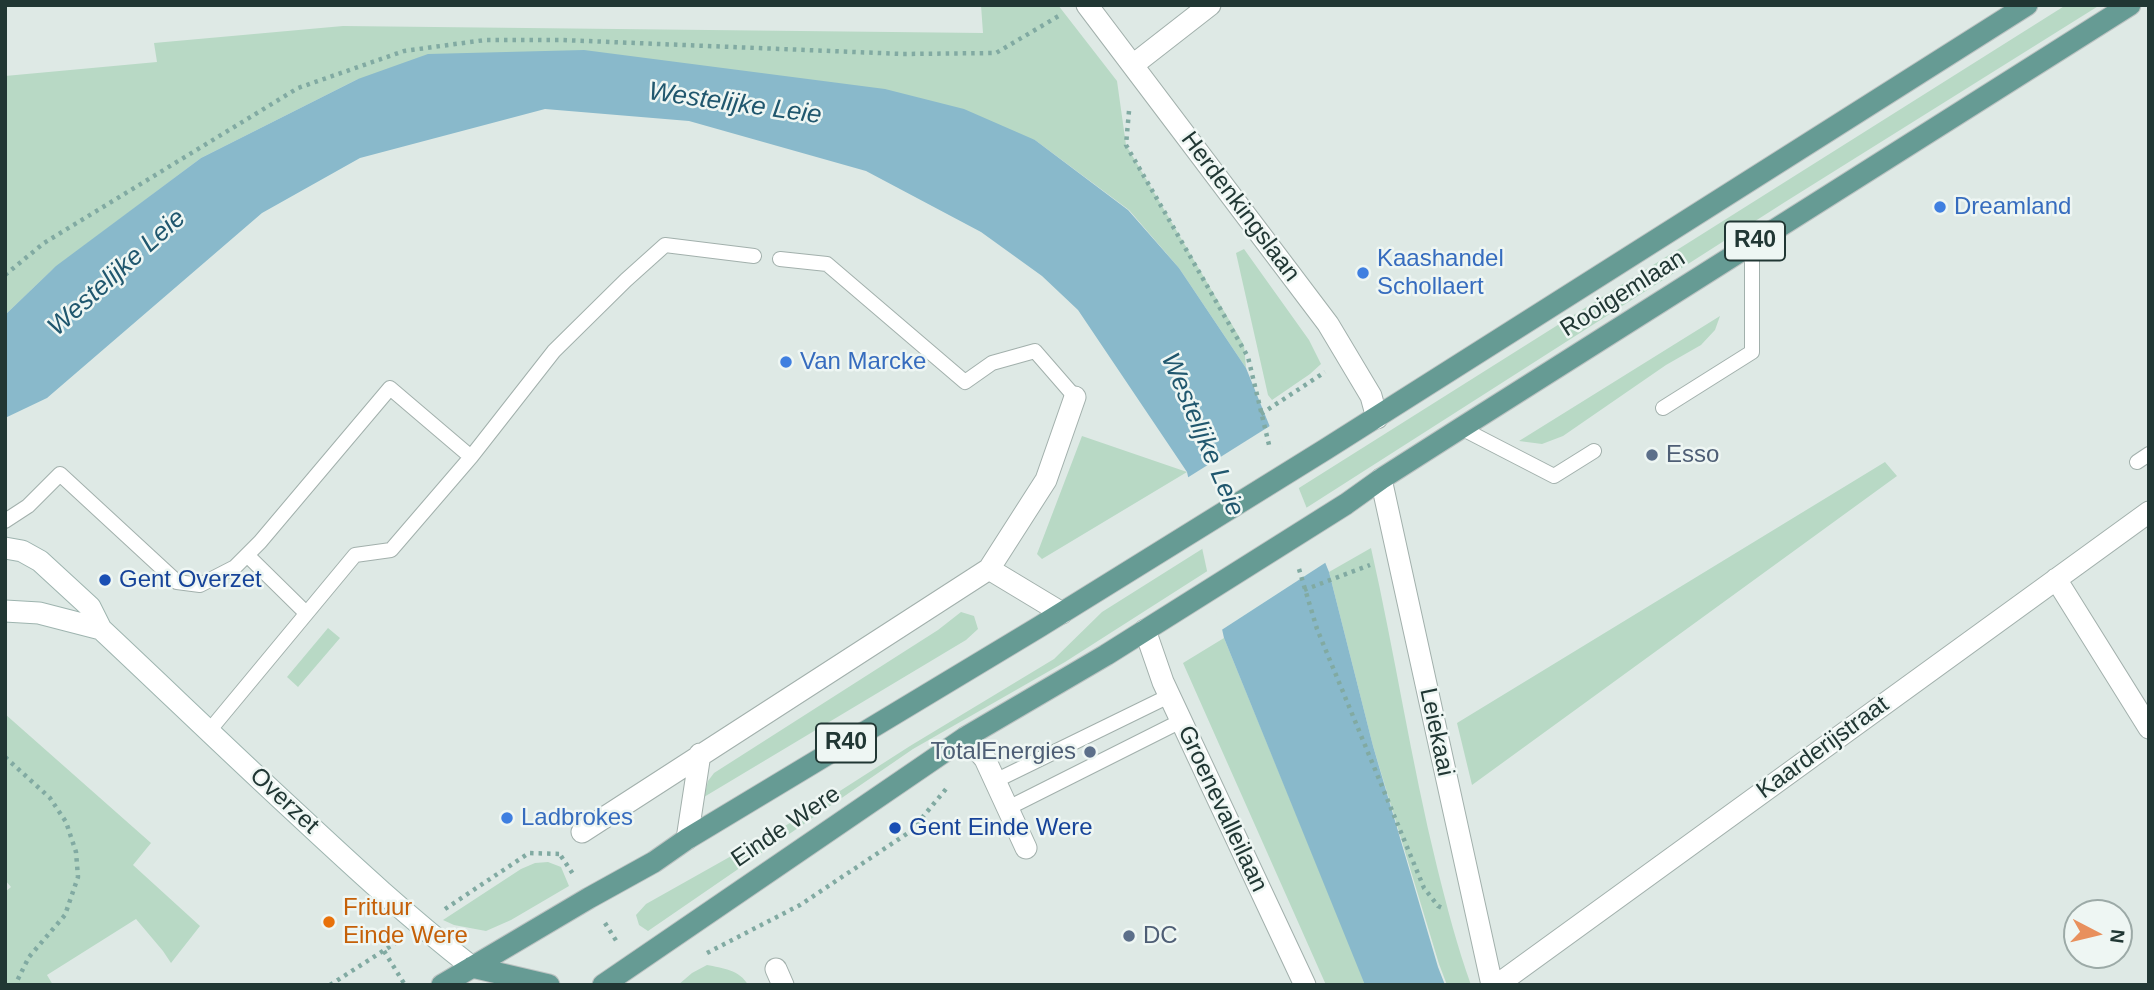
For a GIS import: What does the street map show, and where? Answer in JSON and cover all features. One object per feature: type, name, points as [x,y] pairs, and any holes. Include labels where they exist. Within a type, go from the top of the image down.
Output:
[{"type":"main road","name":"Rooigemlaan","points":[[1062,613],[1377,418],[2027,5]]},
{"type":"main road","name":"Rooigemlaan","points":[[1145,630],[2130,5]]},
{"type":"main road","name":"Einde Were","points":[[443,985],[654,862],[687,839],[1062,613]]},
{"type":"main road","name":"Einde Were","points":[[603,985],[966,737],[1145,630]]},
{"type":"main road","points":[[472,967],[494,985]]},
{"type":"main road","points":[[472,967],[549,985]]},
{"type":"street","name":"Herdenkingslaan","points":[[1087,5],[1328,324],[1371,396],[1377,418]]},
{"type":"street","points":[[1133,65],[1210,5]]},
{"type":"street","points":[[582,832],[989,569],[1046,480],[1075,397]]},
{"type":"street","name":"Leiekaai","points":[[1381,479],[1494,985]]},
{"type":"street","name":"Kaarderijstraat","points":[[1494,985],[2149,512]]},
{"type":"street","name":"Overzet","points":[[5,548],[22,551],[40,561],[90,607],[101,629],[209,732],[382,894],[472,967]]},
{"type":"street","points":[[989,569],[1062,613]]},
{"type":"street","points":[[2056,579],[2149,728]]},
{"type":"street","name":"Overzet","points":[[5,611],[39,613],[101,629]]},
{"type":"street","name":"Groenevalleilaan","points":[[1145,630],[1169,696],[1305,985]]},
{"type":"street","points":[[966,737],[985,759],[1026,848]]},
{"type":"street","points":[[687,839],[700,754]]},
{"type":"lane","points":[[1663,408],[1752,352],[1752,243]]},
{"type":"lane","points":[[209,732],[355,555],[391,550],[471,457],[554,351],[626,280],[665,246],[754,256]]},
{"type":"lane","points":[[780,259],[827,264],[965,382],[992,363],[1035,351],[1075,397]]},
{"type":"lane","points":[[5,522],[28,506],[60,474],[177,582],[200,585],[235,567],[247,555],[390,388],[471,457]]},
{"type":"lane","points":[[1461,428],[1554,476],[1594,451]]},
{"type":"lane","points":[[247,555],[306,613]]},
{"type":"lane","points":[[995,781],[1169,696]]},
{"type":"lane","points":[[1008,808],[1181,721]]},
{"type":"path","points":[[5,275],[44,243],[298,88],[404,51],[485,40],[562,40],[903,54],[996,53],[1066,12]]},
{"type":"path","points":[[1126,145],[1248,357],[1261,414],[1324,372]]},
{"type":"path","points":[[1397,555],[1304,590],[1317,629],[1424,888]]},
{"type":"path","points":[[5,757],[50,797],[66,822],[76,852],[78,877],[65,915],[29,957],[15,985]]},
{"type":"path","points":[[706,953],[800,905],[911,831],[948,786]]},
{"type":"path","points":[[442,911],[529,853],[573,855]]},
{"type":"path","points":[[560,854],[578,881]]},
{"type":"path","points":[[330,985],[401,939]]},
{"type":"path","points":[[384,951],[405,985]]},
{"type":"green space","points":[[981,5],[1058,5],[1117,81],[1126,145],[1244,345],[1246,368],[1179,268],[1129,210],[1035,140],[358,79],[201,158],[52,270],[5,315],[5,76],[157,62],[154,43],[343,26],[983,33]]},
{"type":"green space","points":[[2066,5],[2100,5],[1785,202],[1065,662],[913,749],[648,931],[639,925],[636,915],[646,904],[790,823],[1054,659],[1102,612]]},
{"type":"green space","points":[[1244,249],[1309,340],[1321,364],[1272,400],[1268,395],[1236,253]]},
{"type":"green space","points":[[1720,316],[1715,330],[1701,345],[1666,365],[1563,436],[1542,444],[1519,441]]},
{"type":"green space","points":[[1082,436],[1187,472],[1042,559],[1037,554]]},
{"type":"green space","points":[[1885,462],[1897,476],[1472,785],[1457,723]]},
{"type":"green space","points":[[1371,548],[1437,867],[1471,985],[1447,985],[1439,964],[1373,746],[1329,572]]},
{"type":"green space","points":[[961,612],[974,616],[978,629],[966,640],[704,797],[708,781],[714,773],[938,630]]},
{"type":"green space","points":[[328,628],[340,638],[298,687],[287,677]]},
{"type":"green space","points":[[1224,638],[1366,985],[1326,985],[1183,663]]},
{"type":"green space","points":[[5,714],[151,843],[133,865],[200,926],[171,963],[136,919],[47,975],[53,985],[5,985],[5,892],[11,887],[5,880]]},
{"type":"green space","points":[[548,862],[561,867],[569,886],[511,920],[486,931],[454,925],[443,920],[521,869],[535,863]]},
{"type":"green space","points":[[707,965],[735,973],[748,985],[678,985]]},
{"type":"water","name":"Westelijke Leie","points":[[584,50],[885,89],[964,109],[1035,140],[1128,210],[1179,268],[1246,368],[1329,572],[1373,746],[1445,985],[1365,985],[1224,638],[1187,472],[1078,310],[1042,276],[981,232],[866,171],[689,121],[545,109],[360,158],[262,213],[47,398],[5,418],[5,315],[56,266],[201,158],[358,79],[428,54]]},
{"type":"pier","points":[[1273,424],[1328,561],[1220,631],[1187,478]]},
{"type":"place","name":"Dreamland","points":[[1940,207]]},
{"type":"place","name":"Kaashandel Schollaert","points":[[1363,273]]},
{"type":"place","name":"Van Marcke","points":[[786,362]]},
{"type":"place","name":"Esso","points":[[1652,455]]},
{"type":"place","name":"Gent Overzet","points":[[105,580]]},
{"type":"place","name":"TotalEnergies","points":[[1090,752]]},
{"type":"place","name":"Ladbrokes","points":[[507,818]]},
{"type":"place","name":"Gent Einde Were","points":[[895,828]]},
{"type":"place","name":"Frituur Einde Were","points":[[329,922]]},
{"type":"place","name":"DC","points":[[1129,936]]}]
